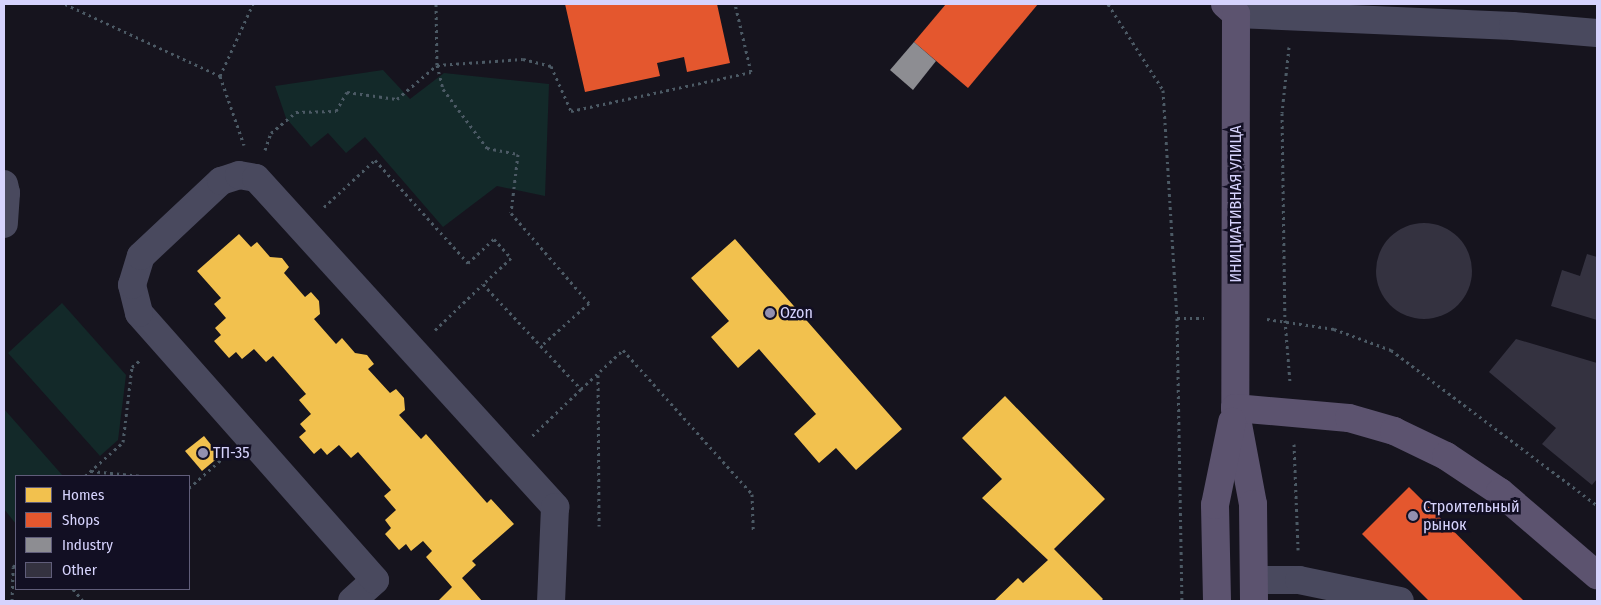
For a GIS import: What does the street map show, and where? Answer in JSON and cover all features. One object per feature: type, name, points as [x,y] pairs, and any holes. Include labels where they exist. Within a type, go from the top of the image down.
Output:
[{"type":"main road","name":"ИНИЦИАТИВНАЯ УЛИЦА","points":[[1233,7],[1235,408],[1253,504],[1254,591]]},
{"type":"main road","name":"ИНИЦИАТИВНАЯ УЛИЦА","points":[[1217,601],[1214,505],[1235,408]]},
{"type":"main road","points":[[1235,408],[1293,411],[1349,418],[1394,431],[1446,456],[1500,492],[1597,575]]},
{"type":"lane","points":[[1233,7],[1292,16],[1597,33]]},
{"type":"lane","points":[[352,601],[375,580],[139,313],[132,285],[141,256],[222,182],[239,175],[256,178],[555,507],[551,601]]},
{"type":"lane","points":[[4,184],[6,193],[4,224]]},
{"type":"lane","points":[[1254,591],[1299,580],[1400,601]]},
{"type":"path","points":[[65,4],[220,76]]},
{"type":"path","points":[[253,4],[220,76],[256,178]]},
{"type":"path","points":[[436,4],[437,65],[443,89],[487,148],[518,154],[511,213],[589,303],[541,346]]},
{"type":"path","points":[[256,178],[271,133],[296,112],[336,111],[347,92],[397,99],[437,65],[523,58],[550,66],[572,110],[751,72],[735,4]]},
{"type":"path","points":[[1108,4],[1162,90],[1177,318],[1182,601]]},
{"type":"path","points":[[1292,16],[1282,113],[1285,320],[1293,411],[1299,580]]},
{"type":"path","points":[[301,228],[374,160],[468,263],[494,239],[511,258],[413,351]]},
{"type":"path","points":[[483,284],[582,389]]},
{"type":"path","points":[[1285,320],[1334,329],[1391,350],[1597,505]]},
{"type":"path","points":[[86,475],[123,442],[132,367],[163,340]]},
{"type":"path","points":[[510,458],[623,350],[752,494],[753,530]]},
{"type":"path","points":[[598,374],[600,526]]},
{"type":"path","points":[[92,471],[132,475]]},
{"type":"path","points":[[190,482],[195,482]]},
{"type":"path","points":[[12,601],[13,567],[15,565]]},
{"type":"path","points":[[76,590],[84,601]]},
{"type":"green space","points":[[383,70],[410,99],[444,73],[549,84],[545,196],[497,186],[443,227],[365,137],[346,153],[328,133],[311,147],[286,118],[275,86]]},
{"type":"green space","points":[[62,303],[126,375],[118,440],[100,456],[8,353]]},
{"type":"green space","points":[[4,409],[62,475],[15,475],[15,523],[4,509]]},
{"type":"building: Homes","points":[[239,234],[251,247],[257,242],[270,257],[282,258],[289,267],[284,273],[305,297],[311,292],[319,301],[320,314],[314,319],[336,344],[342,338],[355,353],[367,355],[374,364],[368,369],[390,393],[396,389],[404,398],[405,410],[399,415],[421,439],[426,434],[487,503],[491,499],[514,524],[472,561],[476,565],[462,578],[482,601],[438,601],[452,587],[426,557],[432,551],[423,541],[411,551],[406,544],[399,550],[385,534],[391,528],[385,520],[396,510],[384,496],[391,490],[358,452],[351,458],[339,445],[327,455],[321,448],[314,454],[299,437],[306,431],[300,424],[311,414],[299,400],[306,394],[273,356],[266,362],[254,349],[242,359],[236,352],[229,358],[214,341],[221,335],[215,328],[226,318],[214,304],[221,298],[197,271]]},
{"type":"building: Homes","points":[[735,239],[902,429],[856,470],[836,448],[819,463],[794,434],[816,414],[759,349],[738,368],[711,337],[729,321],[691,278]]},
{"type":"building: Homes","points":[[1005,396],[1105,499],[1054,549],[1103,599],[1101,601],[994,601],[1018,578],[1023,583],[1048,560],[982,498],[1002,479],[962,438]]},
{"type":"building: Homes","name":"ТП-35","points":[[204,436],[220,456],[202,471],[185,451]]},
{"type":"building: Shops","points":[[565,4],[717,4],[730,63],[687,72],[684,57],[657,63],[660,76],[585,92]]},
{"type":"building: Shops","points":[[946,4],[1038,4],[968,88],[914,42]]},
{"type":"building: Shops","points":[[1409,487],[1524,601],[1429,601],[1362,534]]},
{"type":"building: Industry","points":[[914,42],[936,61],[913,90],[890,70]]},
{"type":"building: Other","points":[[1424,223],[1442,227],[1458,237],[1468,253],[1472,271],[1468,289],[1458,305],[1442,315],[1424,319],[1406,315],[1390,305],[1380,289],[1376,271],[1380,253],[1390,237],[1406,227]]},
{"type":"building: Other","points":[[1587,254],[1597,257],[1597,320],[1551,306],[1562,270],[1580,276]]},
{"type":"building: Other","points":[[1516,339],[1597,363],[1597,479],[1592,485],[1542,444],[1556,428],[1489,372]]},
{"type":"place","name":"Ozon","points":[[770,313]]},
{"type":"place","name":"ТП-35","points":[[203,453]]},
{"type":"place","name":"Строительный рынок","points":[[1413,516]]}]
